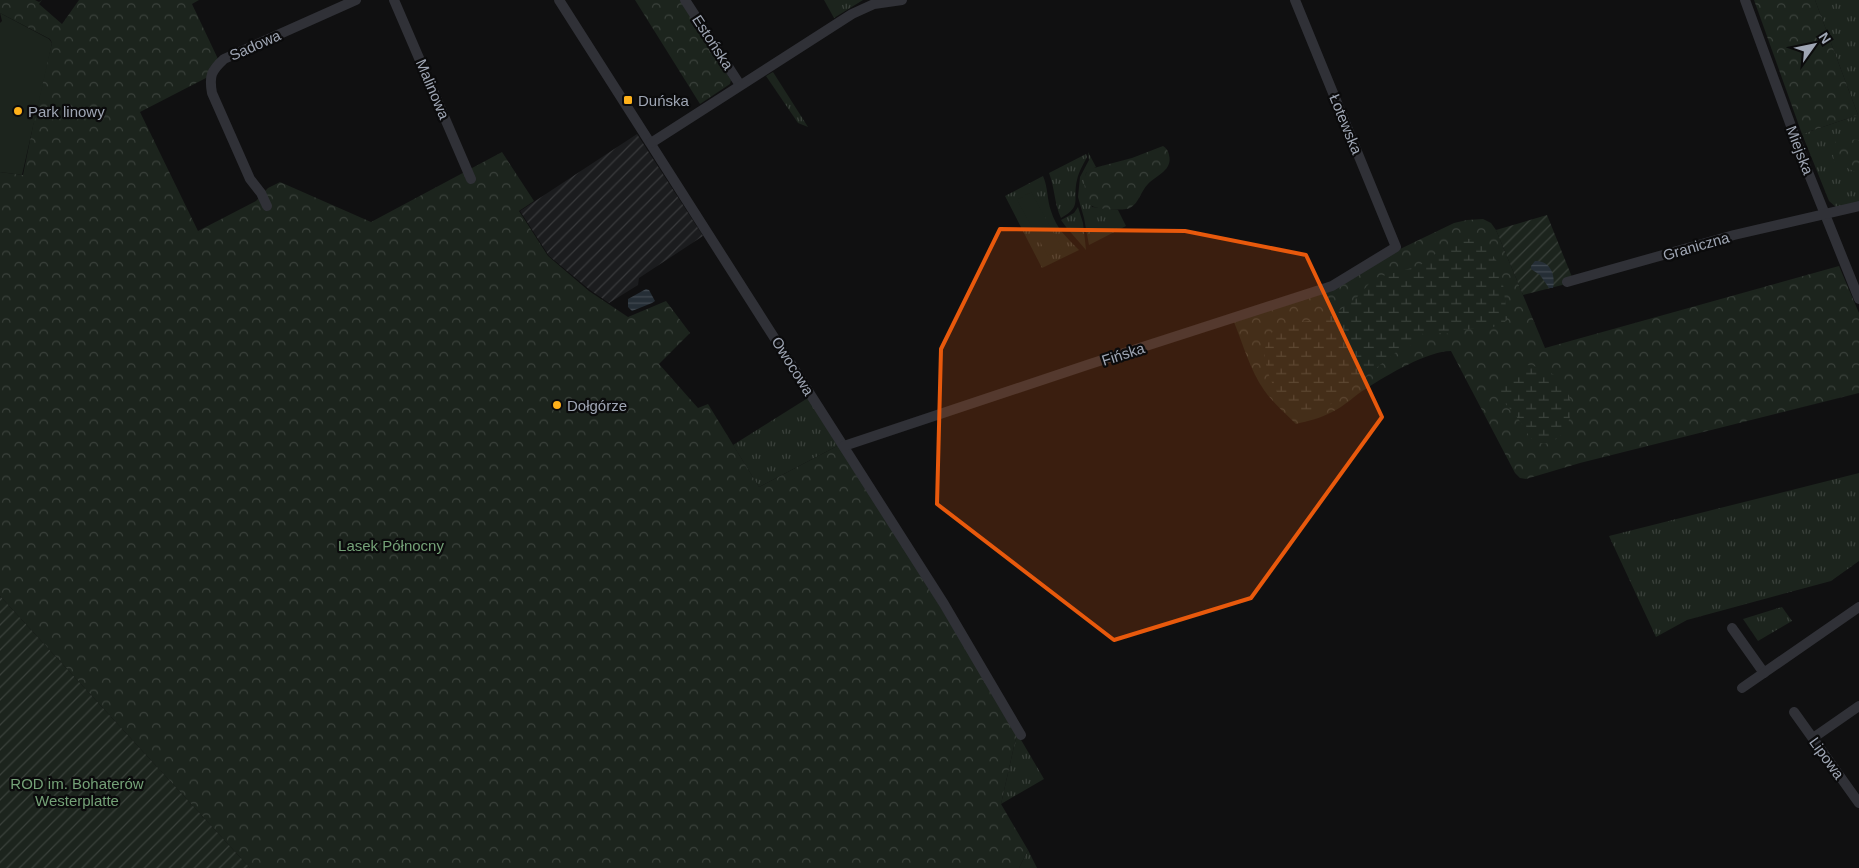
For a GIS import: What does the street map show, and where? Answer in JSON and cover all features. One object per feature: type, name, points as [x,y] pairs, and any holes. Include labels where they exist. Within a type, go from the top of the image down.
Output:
[{"type":"street","name":"Sadowa","points":[[267,206],[261,193],[250,180],[212,93],[209,80],[216,66],[224,59],[356,0]]},
{"type":"street","name":"Malinowa","points":[[394,0],[471,179]]},
{"type":"street","name":"Owocowa","points":[[559,0],[944,604],[1021,735]]},
{"type":"street","name":"Estońska","points":[[685,0],[740,84]]},
{"type":"street","points":[[651,144],[740,84],[852,14],[881,1],[902,0]]},
{"type":"street","name":"Łotewska","points":[[1296,0],[1396,247]]},
{"type":"street","name":"Miejska","points":[[1744,0],[1826,215],[1858,292]]},
{"type":"street","name":"Graniczna","points":[[1567,282],[1734,235],[1859,206]]},
{"type":"street","name":"Fińska","points":[[844,446],[1332,286],[1396,247]]},
{"type":"street","points":[[1742,688],[1857,612]]},
{"type":"street","points":[[1732,628],[1764,673]]},
{"type":"street","points":[[1813,738],[1859,706]]},
{"type":"street","name":"Lipowa","points":[[1794,712],[1859,803]]},
{"type":"highlighted area","points":[[1000,229],[1185,231],[1306,255],[1382,417],[1251,598],[1114,640],[937,504],[941,349]]},
{"type":"shaded area","points":[[637,134],[703,236],[639,278],[638,285],[609,303],[549,256],[520,211]]},
{"type":"shaded area","points":[[1535,261],[1545,263],[1551,269],[1554,278],[1553,288],[1549,288],[1540,275],[1531,269]]},
{"type":"shaded area","points":[[646,289],[649,290],[655,301],[632,311],[628,307],[628,299]]},
{"type":"green space","name":"Lasek Północny","points":[[0,0],[35,0],[39,2],[42,0],[39,4],[62,24],[79,0],[199,0],[192,4],[218,59],[206,78],[140,112],[198,231],[256,201],[268,188],[280,182],[371,222],[502,152],[534,201],[519,211],[548,256],[589,291],[628,317],[666,301],[690,333],[659,364],[698,408],[708,404],[759,487],[841,444],[1017,733],[1001,804],[1028,850],[1019,868],[250,868],[0,596],[0,172],[23,175],[42,81],[52,43],[50,39],[0,13]]},
{"type":"green space","points":[[635,0],[680,0],[731,80],[730,84],[700,104]]},
{"type":"green space","points":[[824,0],[863,0],[834,18]]},
{"type":"green space","points":[[1754,0],[1815,0],[1858,115],[1802,134]]},
{"type":"green space","points":[[1815,0],[1859,0],[1859,206],[1837,208],[1829,201],[1802,134],[1858,115]]},
{"type":"green space","name":"Park linowy","points":[[0,13],[49,39],[52,43],[22,175],[0,172],[0,23],[2,21]]},
{"type":"green space","points":[[773,72],[808,127],[798,123],[766,76]]},
{"type":"green space","points":[[1844,139],[1859,140],[1859,174],[1834,161],[1832,148],[1836,141]]},
{"type":"green space","points":[[1163,146],[1169,153],[1169,165],[1148,184],[1133,206],[1126,209],[1109,209],[1097,208],[1088,203],[1084,181],[1086,173],[1090,169],[1132,158]]},
{"type":"green space","points":[[1088,152],[1096,167],[1086,173],[1085,178],[1086,190],[1092,207],[1118,210],[1126,226],[1089,245],[1078,197],[1080,177],[1089,160]]},
{"type":"green space","points":[[1086,154],[1087,157],[1077,180],[1074,206],[1068,214],[1061,218],[1049,173]]},
{"type":"green space","points":[[1043,176],[1053,217],[1062,232],[1079,250],[1042,268],[1005,196]]},
{"type":"green space","points":[[1031,192],[1062,248],[1048,256],[1017,200]]},
{"type":"green space","points":[[1078,207],[1083,223],[1086,250],[1061,220],[1074,213]]},
{"type":"green space","points":[[1547,215],[1574,282],[1523,295],[1496,230]]},
{"type":"green space","points":[[1483,219],[1491,223],[1496,230],[1545,348],[1839,266],[1859,313],[1859,393],[1580,463],[1526,479],[1520,478],[1515,473],[1451,351],[1420,359],[1375,383],[1337,410],[1296,424],[1271,399],[1255,374],[1234,322],[1334,289],[1398,250],[1454,223]]},
{"type":"green space","points":[[1464,238],[1479,241],[1498,263],[1502,276],[1507,320],[1500,326],[1462,330],[1453,334],[1429,332],[1422,334],[1410,346],[1395,353],[1331,404],[1314,413],[1301,414],[1285,403],[1273,385],[1266,365],[1265,348],[1275,330],[1286,325],[1315,320],[1336,312],[1354,300],[1375,278],[1419,266],[1446,246]]},
{"type":"green space","points":[[1527,365],[1545,370],[1560,380],[1568,392],[1571,406],[1569,419],[1564,431],[1556,440],[1546,443],[1535,441],[1496,393],[1496,387],[1512,381],[1516,371]]},
{"type":"green space","points":[[811,396],[841,444],[759,487],[733,445]]},
{"type":"green space","points":[[1859,473],[1859,561],[1831,581],[1687,620],[1656,637],[1609,536]]},
{"type":"green space","name":"ROD im. Bohaterów Westerplatte","points":[[0,596],[250,868],[0,868]]},
{"type":"green space","points":[[1782,607],[1792,621],[1758,641],[1743,619]]},
{"type":"green space","points":[[1017,733],[1044,779],[1001,804]]},
{"type":"green space","points":[[1028,850],[1037,868],[1019,868]]},
{"type":"place","name":"Duńska","points":[[628,100]]},
{"type":"place","name":"Park linowy","points":[[18,111]]},
{"type":"place","name":"Dołgórze","points":[[557,405]]}]
